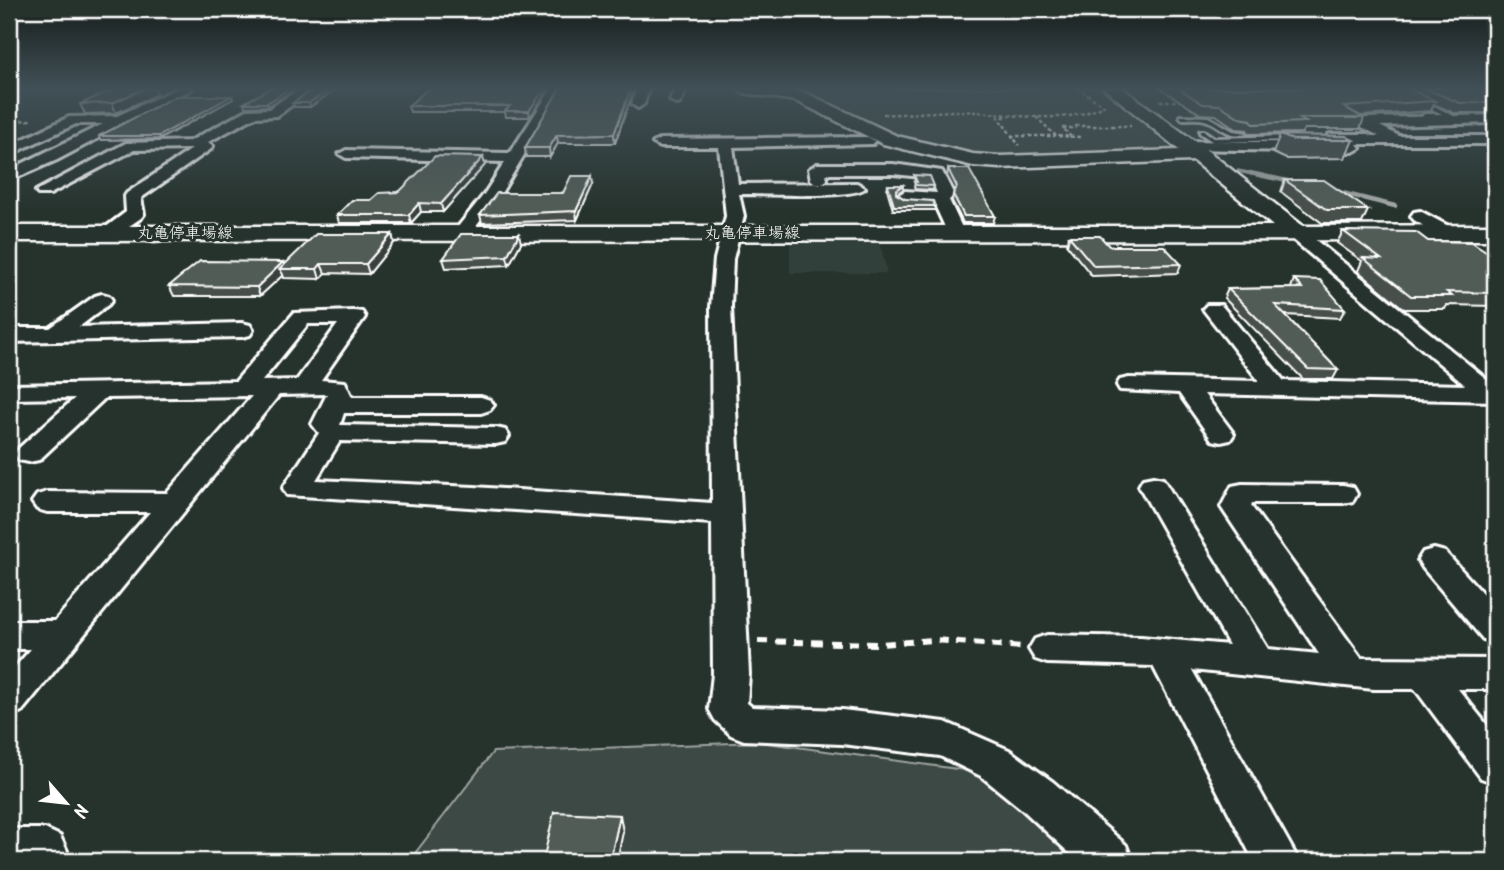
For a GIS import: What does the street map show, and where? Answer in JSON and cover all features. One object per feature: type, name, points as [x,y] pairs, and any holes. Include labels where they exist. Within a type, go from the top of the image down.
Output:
[{"type":"main road","points":[[862,129],[874,135],[973,160],[1000,162],[1197,144]]},
{"type":"main road","points":[[1174,129],[1197,144],[1296,233]]},
{"type":"main road","name":"丸亀停車場線","points":[[9,234],[1495,233]]},
{"type":"street","points":[[9,151],[56,129]]},
{"type":"street","points":[[9,176],[52,157],[104,129]]},
{"type":"street","points":[[193,145],[223,129]]},
{"type":"street","points":[[462,233],[492,195],[533,129]]},
{"type":"street","points":[[1376,129],[1400,141]]},
{"type":"street","points":[[1197,144],[1353,148],[1348,142],[1352,140],[1495,139]]},
{"type":"street","points":[[660,143],[868,141]]},
{"type":"street","points":[[726,143],[730,189],[736,216],[729,233],[724,259],[721,307],[731,674],[728,709],[744,723],[842,727],[945,739],[995,763],[1038,796],[1110,861]]},
{"type":"street","points":[[44,191],[131,146],[208,146],[133,196],[135,214],[107,233]]},
{"type":"street","points":[[346,154],[515,158]]},
{"type":"street","points":[[818,180],[817,169],[925,171],[937,174],[946,195],[940,198],[905,196]]},
{"type":"street","points":[[730,189],[857,188]]},
{"type":"street","points":[[940,198],[956,234]]},
{"type":"street","points":[[1420,216],[1448,233]]},
{"type":"street","points":[[1296,233],[1488,389]]},
{"type":"street","points":[[55,334],[102,300]]},
{"type":"street","points":[[1214,309],[1246,336],[1277,388]]},
{"type":"street","points":[[9,701],[175,503],[258,388],[302,318],[354,317],[304,387]]},
{"type":"street","points":[[9,335],[242,330]]},
{"type":"street","points":[[1129,385],[1277,388],[1349,395],[1488,389]]},
{"type":"street","points":[[1186,386],[1221,434]]},
{"type":"street","points":[[9,392],[336,387],[340,397],[325,424],[332,433]]},
{"type":"street","points":[[29,454],[98,391]]},
{"type":"street","points":[[337,405],[481,405]]},
{"type":"street","points":[[332,433],[297,488],[474,496],[727,513]]},
{"type":"street","points":[[332,433],[496,436]]},
{"type":"street","points":[[1153,486],[1258,663]]},
{"type":"street","points":[[1343,494],[1242,493],[1236,507],[1351,672]]},
{"type":"street","points":[[47,502],[175,503]]},
{"type":"street","points":[[1434,560],[1495,629]]},
{"type":"street","points":[[9,635],[64,635]]},
{"type":"street","points":[[1047,649],[1164,654],[1351,672],[1495,674]]},
{"type":"street","points":[[1164,654],[1277,861]]},
{"type":"street","points":[[1425,674],[1495,765]]},
{"type":"lane","points":[[1224,129],[1232,133],[1252,133],[1276,138]]},
{"type":"lane","points":[[1322,136],[1369,136]]},
{"type":"lane","points":[[1197,144],[1213,139],[1299,137]]},
{"type":"path","points":[[1006,129],[1022,148],[1011,148]]},
{"type":"path","points":[[1049,129],[1056,136]]},
{"type":"path","points":[[1064,129],[1071,137]]},
{"type":"path","points":[[1011,136],[1080,137]]},
{"type":"path","points":[[730,640],[880,644],[934,640],[1047,649]]},
{"type":"shaded area","points":[[882,129],[1153,129],[1183,152],[1060,158],[998,156],[938,148]]},
{"type":"shaded area","points":[[1179,129],[1374,129],[1391,138],[1342,145],[1197,142]]},
{"type":"shaded area","points":[[790,238],[879,239],[887,273],[790,273]]},
{"type":"shaded area","points":[[760,742],[972,771],[1083,861],[409,861],[493,752]]},
{"type":"building","points":[[113,129],[172,129],[159,136],[99,136]]},
{"type":"building","points":[[536,129],[616,129],[614,134],[557,135],[549,148],[525,148]]},
{"type":"building","points":[[1280,135],[1346,136],[1353,140],[1293,140]]},
{"type":"building","points":[[435,156],[483,157],[441,204],[419,203],[409,215],[337,215],[352,200],[371,200],[379,193],[399,192]]},
{"type":"building","points":[[948,169],[969,169],[995,216],[964,216],[953,194],[957,187]]},
{"type":"building","points":[[914,175],[930,176],[934,186],[916,185]]},
{"type":"building","points":[[571,176],[592,176],[576,211],[480,215],[497,193],[563,193]]},
{"type":"building","points":[[1285,180],[1324,180],[1368,210],[1327,210]]},
{"type":"building","points":[[888,185],[903,185],[896,190],[896,194],[905,199],[933,201],[935,206],[894,206]]},
{"type":"building","points":[[1343,231],[1416,232],[1428,241],[1472,242],[1495,257],[1495,293],[1447,292],[1452,296],[1411,296],[1363,258],[1381,259]]},
{"type":"building","points":[[316,234],[392,234],[366,264],[321,264],[317,269],[280,269]]},
{"type":"building","points":[[461,234],[519,234],[507,256],[443,259]]},
{"type":"building","points":[[1069,236],[1100,236],[1109,246],[1164,246],[1181,264],[1094,266]]},
{"type":"building","points":[[200,261],[283,262],[257,287],[169,286]]},
{"type":"building","points":[[1294,279],[1320,280],[1345,309],[1275,305],[1338,370],[1308,369],[1228,289],[1302,288]]},
{"type":"building","points":[[554,812],[620,815],[610,861],[543,861]]},
{"type":"waterway","points":[[1238,171],[1258,175]]},
{"type":"waterway","points":[[1250,173],[1292,182]]},
{"type":"waterway","points":[[1334,191],[1395,206]]}]
